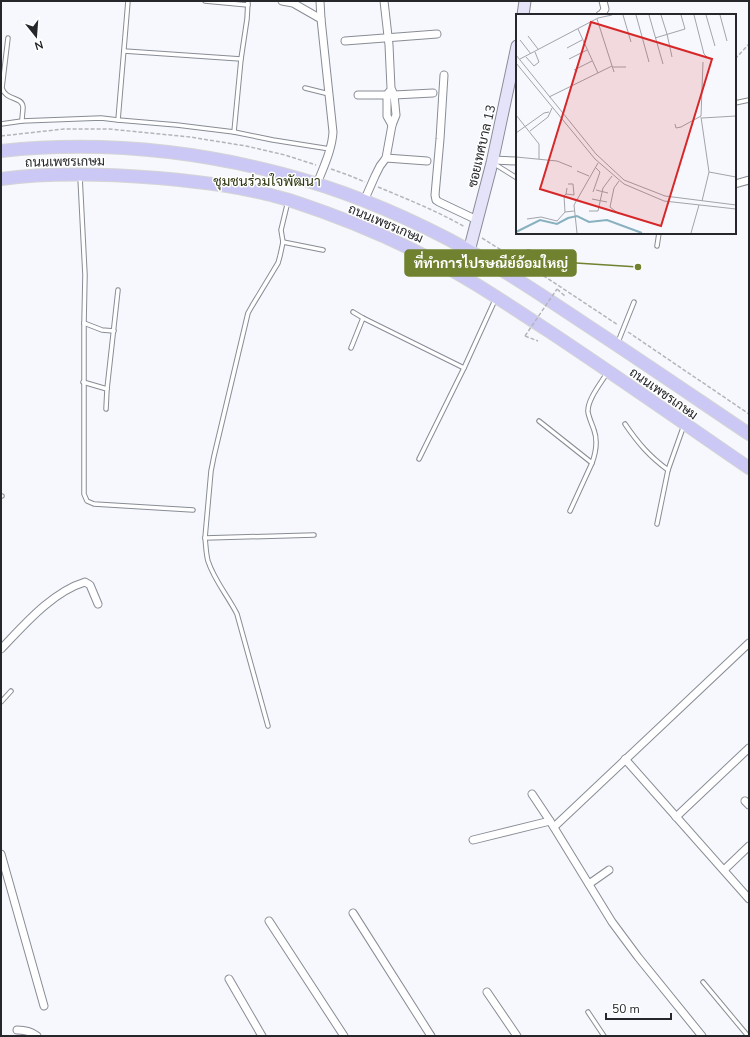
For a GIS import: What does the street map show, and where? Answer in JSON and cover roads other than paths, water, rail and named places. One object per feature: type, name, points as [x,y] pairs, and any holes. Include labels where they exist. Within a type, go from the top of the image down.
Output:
[{"type":"main road","name":"ถนนเพชรเกษม","points":[[1,152],[27,148],[73,147],[128,148],[163,152],[222,160],[284,174],[364,201],[469,251],[515,278],[749,434]]},
{"type":"main road","name":"ถนนเพชรเกษม","points":[[1,179],[25,176],[80,174],[125,175],[224,185],[288,200],[348,221],[385,236],[431,259],[497,297],[749,468]]},
{"type":"street","points":[[282,1],[293,3],[321,19]]},
{"type":"street","points":[[317,184],[330,149],[333,132],[320,1]]},
{"type":"street","points":[[364,201],[380,166],[386,158],[392,125],[396,116],[391,95],[388,37],[384,1]]},
{"type":"street","points":[[523,14],[525,1]]},
{"type":"street","points":[[602,14],[605,9],[603,1]]},
{"type":"street","points":[[345,41],[437,34]]},
{"type":"street","name":"ซอยเทศบาล 13","points":[[469,251],[492,161],[516,51]]},
{"type":"street","points":[[444,75],[435,195],[436,200],[477,220]]},
{"type":"street","points":[[358,95],[433,93]]},
{"type":"street","points":[[386,158],[427,161]]},
{"type":"street","points":[[492,161],[516,161]]},
{"type":"street","points":[[736,184],[749,180]]},
{"type":"street","points":[[1,649],[35,613],[76,584],[85,582],[90,585],[98,604]]},
{"type":"street","points":[[473,840],[552,824],[625,759],[749,643]]},
{"type":"street","points":[[676,817],[749,748]]},
{"type":"street","points":[[625,759],[749,899]]},
{"type":"street","points":[[532,794],[616,928],[702,1036]]},
{"type":"street","points":[[724,870],[749,846]]},
{"type":"street","points":[[1,855],[44,1006]]},
{"type":"street","points":[[589,884],[608,870]]},
{"type":"street","points":[[353,913],[431,1036]]},
{"type":"street","points":[[269,922],[344,1036]]},
{"type":"street","points":[[229,979],[262,1036]]},
{"type":"street","points":[[487,992],[517,1036]]},
{"type":"street","points":[[17,1030],[26,1030],[38,1036]]},
{"type":"lane","points":[[118,120],[128,1]]},
{"type":"lane","points":[[205,1],[248,3],[234,132]]},
{"type":"lane","points":[[8,38],[2,88],[6,95],[22,103],[22,121]]},
{"type":"lane","points":[[124,51],[242,59]]},
{"type":"lane","points":[[305,88],[329,94]]},
{"type":"lane","points":[[736,103],[749,100]]},
{"type":"lane","points":[[1,124],[22,121],[101,118],[234,132],[330,149]]},
{"type":"lane","points":[[492,161],[516,177]]},
{"type":"lane","points":[[80,174],[85,275],[84,494],[87,501],[94,504],[192,510]]},
{"type":"lane","points":[[268,726],[237,614],[217,581],[208,560],[205,538],[211,471],[248,314],[278,264],[283,242],[281,230],[288,200]]},
{"type":"lane","points":[[657,246],[660,234]]},
{"type":"lane","points":[[283,242],[323,250]]},
{"type":"lane","points":[[515,278],[526,253],[528,252],[532,253],[554,268]]},
{"type":"lane","points":[[106,409],[118,290]]},
{"type":"lane","points":[[419,459],[497,297]]},
{"type":"lane","points":[[617,345],[634,302]]},
{"type":"lane","points":[[353,312],[464,368]]},
{"type":"lane","points":[[351,348],[363,318]]},
{"type":"lane","points":[[84,323],[102,330],[114,331]]},
{"type":"lane","points":[[570,511],[595,455],[596,438],[588,411],[589,404],[608,372]]},
{"type":"lane","points":[[84,382],[107,389]]},
{"type":"lane","points":[[539,421],[592,463]]},
{"type":"lane","points":[[625,424],[649,455],[668,470]]},
{"type":"lane","points":[[657,524],[668,470],[684,424]]},
{"type":"lane","points":[[205,538],[314,535]]},
{"type":"lane","points":[[1,702],[12,691]]},
{"type":"lane","points":[[703,982],[748,1036]]},
{"type":"lane","points":[[588,1012],[604,1036]]},
{"type":"place","name":"ที่ทำการไปรษณีย์อ้อมใหญ่","points":[[638,267]]},
{"type":"district","name":"ชุมชนร่วมใจพัฒนา","points":[[267,181]]}]
